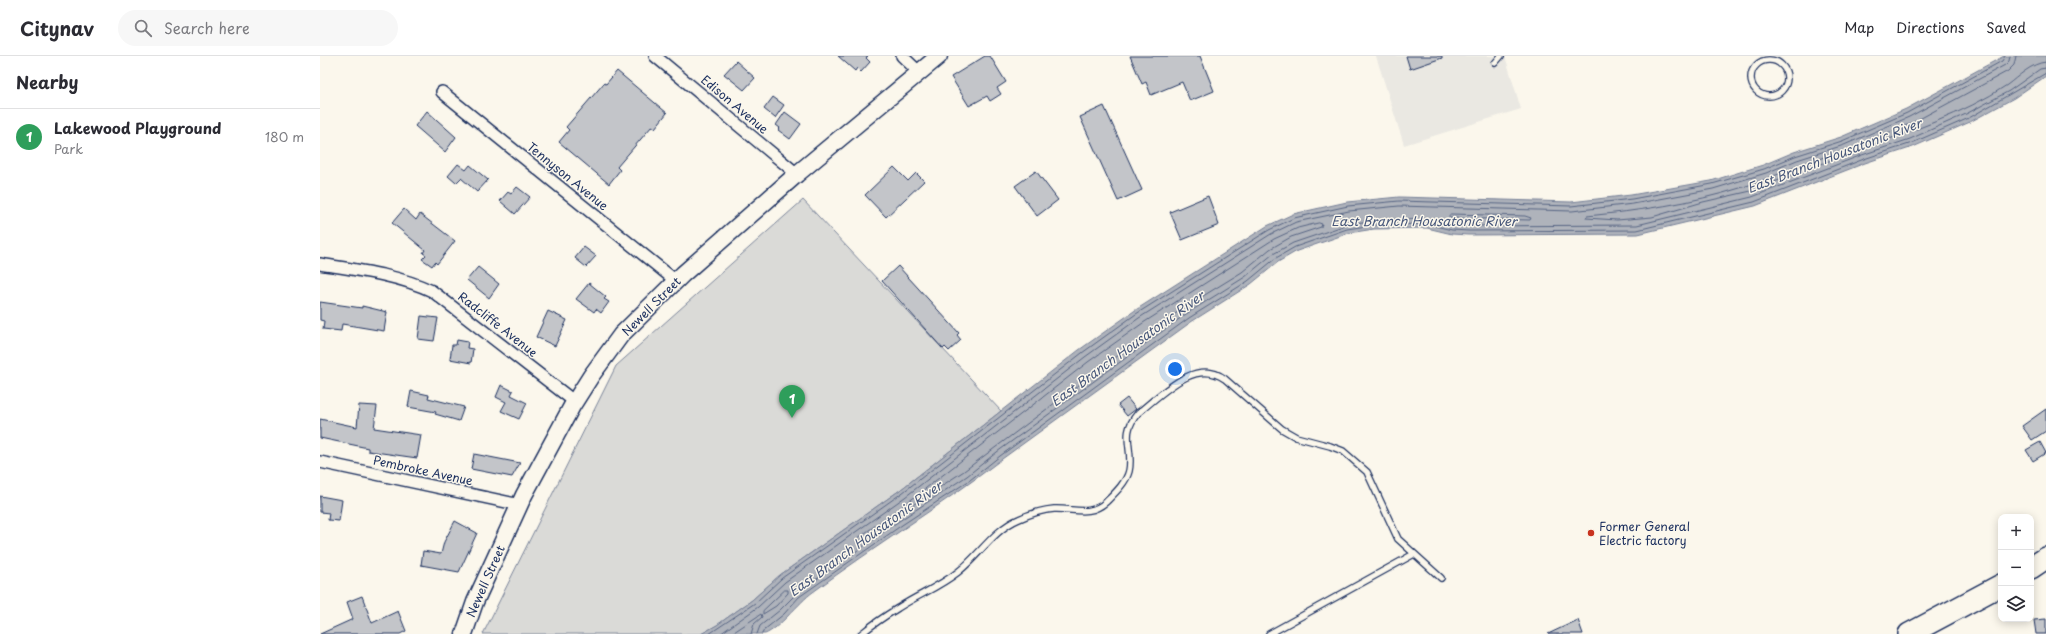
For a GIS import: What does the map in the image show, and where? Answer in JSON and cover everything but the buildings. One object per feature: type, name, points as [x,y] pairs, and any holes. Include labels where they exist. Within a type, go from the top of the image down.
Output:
[{"type":"highway","points":[[2034,566],[2046,558]]},
{"type":"highway","points":[[1909,634],[1999,586]]},
{"type":"street","name":"Edison Avenue","points":[[655,56],[797,174]]},
{"type":"street","points":[[902,56],[920,73]]},
{"type":"street","name":"Newell Street","points":[[464,634],[475,602],[520,505],[575,402],[598,366],[621,335],[676,281],[797,174],[939,56]]},
{"type":"street","name":"Tennyson Avenue","points":[[442,92],[676,281]]},
{"type":"street","name":"Radcliffe Avenue","points":[[320,264],[420,285],[432,291],[575,402]]},
{"type":"street","name":"Pembroke Avenue","points":[[320,462],[495,498],[520,505]]},
{"type":"lane","points":[[1496,63],[1501,56]]},
{"type":"lane","points":[[1763,59],[1776,62],[1784,67],[1786,73],[1787,82],[1785,88],[1775,96],[1762,95],[1757,92],[1752,84],[1752,72],[1763,59]]},
{"type":"lane","points":[[861,634],[898,607],[949,579],[969,562],[997,534],[1018,519],[1054,509],[1086,512],[1103,504],[1127,476],[1130,464],[1128,434],[1132,420],[1138,413],[1181,380],[1197,372],[1213,372],[1218,374],[1288,433],[1330,446],[1351,457],[1367,472],[1398,539],[1441,578]]},
{"type":"lane","points":[[1269,634],[1414,554]]},
{"type":"shaded area","points":[[1376,56],[1505,56],[1521,109],[1404,145]]},
{"type":"shaded area","points":[[803,200],[1001,411],[900,490],[780,575],[752,600],[717,625],[701,634],[483,634],[616,366]]},
{"type":"water","name":"East Branch Housatonic River","points":[[2004,56],[2046,56],[2046,76],[2014,98],[1970,122],[1913,147],[1865,163],[1755,206],[1638,234],[1468,235],[1452,234],[1427,228],[1374,229],[1349,233],[1297,251],[1278,262],[1251,284],[1191,322],[955,493],[836,575],[807,596],[771,631],[765,634],[701,634],[717,625],[752,600],[780,575],[900,490],[1079,350],[1134,311],[1267,226],[1293,214],[1347,202],[1399,197],[1571,202],[1631,195],[1711,181],[1763,165],[1794,152],[1841,137],[1906,109]]},
{"type":"place","name":"Lakewood Playground","points":[[792,418]]},
{"type":"place","name":"Former General Electric factory","points":[[1591,533]]}]
